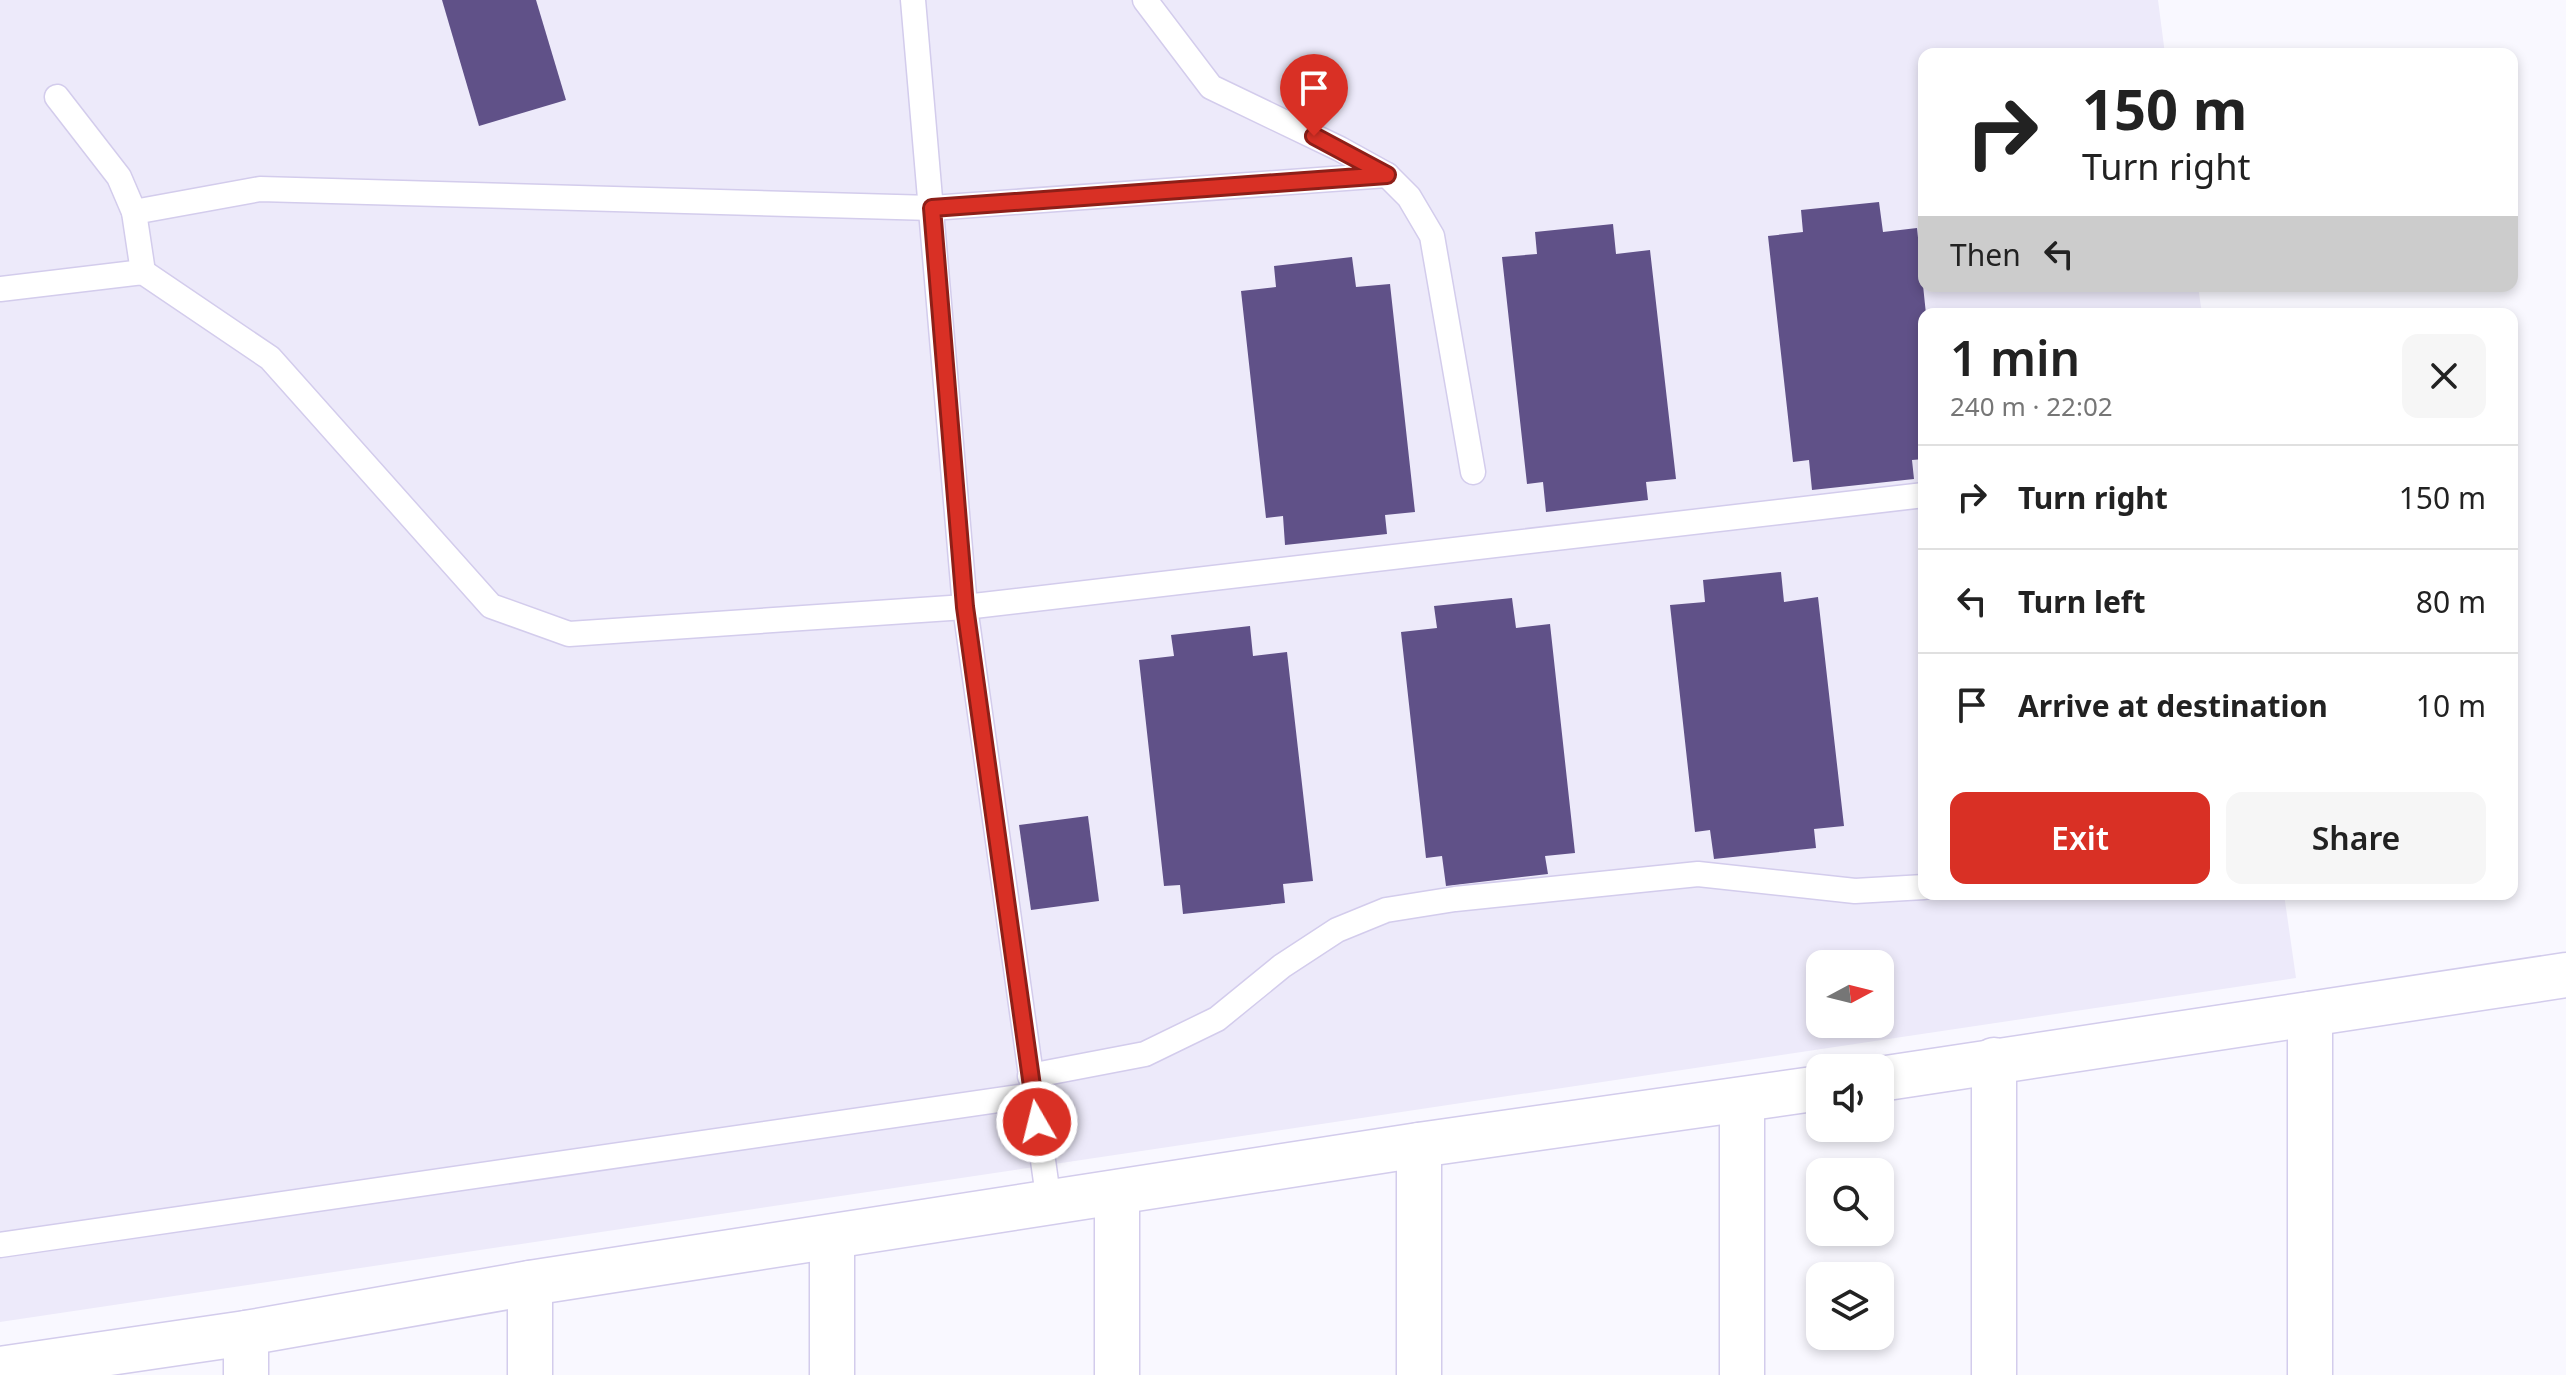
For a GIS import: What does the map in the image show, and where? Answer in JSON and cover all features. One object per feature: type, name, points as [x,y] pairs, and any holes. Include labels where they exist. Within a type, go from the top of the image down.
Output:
[{"type":"street","points":[[1894,1077],[2566,975]]},
{"type":"street","points":[[2310,1014],[2310,1375]]},
{"type":"street","points":[[1994,1060],[1994,1375]]},
{"type":"street","points":[[0,1369],[246,1354],[530,1283],[1419,1145],[1806,1090]]},
{"type":"street","points":[[1742,1101],[1742,1375]]},
{"type":"street","points":[[1419,1145],[1419,1375]]},
{"type":"street","points":[[1117,1193],[1117,1375]]},
{"type":"street","points":[[832,1238],[832,1375]]},
{"type":"street","points":[[530,1283],[530,1375]]},
{"type":"lane","points":[[913,0],[965,607],[1049,1203]]},
{"type":"lane","points":[[1145,0],[1211,87],[1387,175],[1409,197],[1432,236],[1473,472]]},
{"type":"lane","points":[[57,97],[119,177],[134,212],[143,272]]},
{"type":"lane","points":[[134,212],[260,189],[932,208],[1387,175]]},
{"type":"lane","points":[[0,289],[143,272],[270,358],[491,606],[569,634],[965,607],[1918,496]]},
{"type":"lane","points":[[0,1245],[1031,1085],[1145,1054],[1217,1019],[1282,966],[1337,930],[1386,910],[1455,899],[1698,874],[1855,891],[1918,887]]},
{"type":"shaded area","points":[[0,0],[2158,0],[2164,48],[1918,48],[1918,292],[2199,292],[2201,308],[1918,308],[1918,900],[2285,900],[2296,978],[0,1322]]},
{"type":"building","points":[[442,0],[536,0],[566,100],[479,126]]},
{"type":"building","points":[[1879,202],[1883,232],[1917,228],[1918,292],[1924,292],[1925,308],[1918,308],[1918,460],[1912,460],[1914,479],[1812,490],[1809,460],[1793,462],[1768,236],[1803,232],[1801,210]]},
{"type":"building","points":[[1613,224],[1616,254],[1650,250],[1676,479],[1646,482],[1648,500],[1546,512],[1543,482],[1527,484],[1502,257],[1537,254],[1535,232]]},
{"type":"building","points":[[1352,257],[1356,287],[1390,284],[1415,512],[1385,515],[1387,534],[1285,545],[1283,516],[1266,518],[1241,291],[1276,287],[1274,266]]},
{"type":"building","points":[[1781,572],[1784,602],[1818,597],[1844,826],[1814,829],[1816,848],[1714,859],[1710,830],[1695,832],[1670,605],[1705,602],[1703,580]]},
{"type":"building","points":[[1512,598],[1516,628],[1550,624],[1575,853],[1545,856],[1548,874],[1446,886],[1442,856],[1426,858],[1401,632],[1437,628],[1434,606]]},
{"type":"building","points":[[1250,626],[1253,656],[1287,652],[1313,881],[1283,884],[1285,903],[1183,914],[1180,885],[1164,886],[1139,660],[1174,656],[1171,635]]},
{"type":"building","points":[[1088,816],[1099,901],[1031,910],[1019,825]]},
{"type":"route","points":[[1037,1122],[965,607],[932,208],[1387,175],[1314,136]]}]
